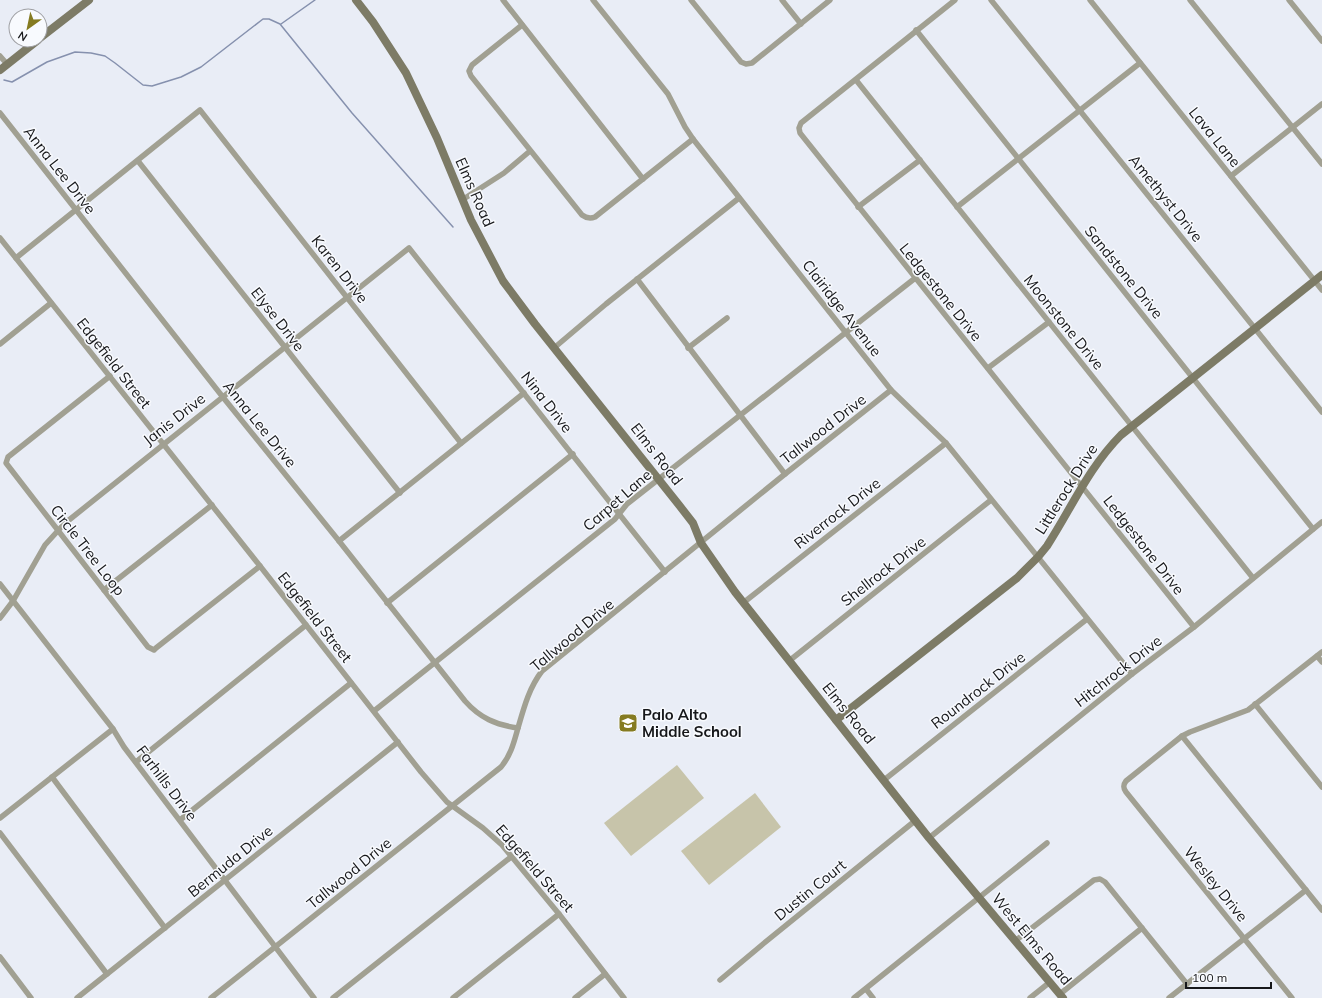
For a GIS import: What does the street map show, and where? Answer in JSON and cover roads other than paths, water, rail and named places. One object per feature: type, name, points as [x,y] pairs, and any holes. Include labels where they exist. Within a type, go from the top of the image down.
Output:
[{"type":"main road","points":[[48,32],[89,0]]},
{"type":"main road","name":"Elms Road","points":[[356,0],[374,22],[406,73],[437,138],[471,220],[503,281],[693,524],[701,543],[743,603],[929,838],[979,898]]},
{"type":"main road","points":[[0,70],[27,48]]},
{"type":"main road","name":"Littlerock Drive","points":[[836,720],[1017,578],[1038,557],[1059,528],[1094,466],[1121,435],[1322,275]]},
{"type":"main road","name":"West Elms Road","points":[[979,898],[1061,996]]},
{"type":"street","points":[[503,0],[643,179]]},
{"type":"street","name":"Clairidge Avenue","points":[[593,0],[668,94],[685,128],[693,139],[847,332],[891,390],[946,443],[1087,619]]},
{"type":"street","points":[[691,0],[741,62],[746,64],[752,63],[830,0]]},
{"type":"street","points":[[782,0],[801,24]]},
{"type":"street","name":"Ledgestone Drive","points":[[955,0],[801,123],[799,128],[800,133],[914,279],[988,368],[1194,627]]},
{"type":"street","name":"Amethyst Drive","points":[[991,0],[1322,412]]},
{"type":"street","name":"Lava Lane","points":[[1090,0],[1322,290]]},
{"type":"street","points":[[1190,0],[1322,164]]},
{"type":"street","points":[[1289,0],[1322,41]]},
{"type":"street","points":[[522,25],[472,65],[470,68],[470,76],[582,215],[587,218],[595,217],[693,139]]},
{"type":"street","name":"Sandstone Drive","points":[[916,30],[1313,529]]},
{"type":"street","points":[[0,56],[7,64]]},
{"type":"street","points":[[957,207],[1140,62]]},
{"type":"street","name":"Moonstone Drive","points":[[856,80],[1253,578]]},
{"type":"street","points":[[1231,176],[1322,104]]},
{"type":"street","name":"Karen Drive","points":[[138,161],[200,110],[462,443]]},
{"type":"street","name":"Anna Lee Drive","points":[[0,113],[222,396],[473,710],[482,717],[498,724],[518,728]]},
{"type":"street","points":[[462,200],[504,172],[530,151]]},
{"type":"street","points":[[858,207],[920,160]]},
{"type":"street","points":[[16,258],[138,161]]},
{"type":"street","name":"Elyse Drive","points":[[138,161],[400,492]]},
{"type":"street","points":[[554,348],[637,279],[739,198]]},
{"type":"street","name":"Edgefield Street","points":[[0,238],[437,792],[452,806],[484,828],[502,845],[559,914],[624,998]]},
{"type":"street","name":"Janis Drive","points":[[0,618],[13,602],[40,552],[57,530],[74,514],[409,248]]},
{"type":"street","name":"Nina Drive","points":[[409,248],[665,572]]},
{"type":"street","points":[[637,279],[785,474]]},
{"type":"street","name":"Carpet Lane","points":[[374,711],[615,520],[627,504],[914,279]]},
{"type":"street","points":[[0,344],[51,303]]},
{"type":"street","points":[[688,348],[727,318]]},
{"type":"street","points":[[988,368],[1049,322]]},
{"type":"street","name":"Circle Tree Loop","points":[[110,376],[6,459],[7,465],[148,648],[154,650],[260,566]]},
{"type":"street","name":"Tallwood Drive","points":[[211,998],[500,767],[506,760],[513,745],[529,693],[542,671],[891,390]]},
{"type":"street","points":[[339,541],[524,393]]},
{"type":"street","name":"Riverrock Drive","points":[[743,603],[946,443]]},
{"type":"street","points":[[387,603],[573,454]]},
{"type":"street","name":"Shellrock Drive","points":[[789,661],[991,500]]},
{"type":"street","points":[[104,590],[212,505]]},
{"type":"street","name":"Hitchrock Drive","points":[[929,838],[1132,674],[1194,627],[1322,522]]},
{"type":"street","name":"Farhills Drive","points":[[0,584],[113,729],[124,747],[314,998]]},
{"type":"street","points":[[1087,619],[1132,674]]},
{"type":"street","name":"Roundrock Drive","points":[[884,780],[1087,619]]},
{"type":"street","points":[[136,762],[306,625]]},
{"type":"street","points":[[1322,652],[1248,710],[1182,736],[1322,910]]},
{"type":"street","points":[[1317,656],[1322,662]]},
{"type":"street","points":[[180,820],[351,683]]},
{"type":"street","points":[[1256,704],[1322,787]]},
{"type":"street","points":[[0,818],[113,729]]},
{"type":"street","name":"Wesley Drive","points":[[1182,736],[1126,781],[1124,788],[1292,998]]},
{"type":"street","name":"Bermuda Drive","points":[[77,998],[398,742]]},
{"type":"street","points":[[52,777],[165,928]]},
{"type":"street","name":"Dustin Court","points":[[720,980],[916,820]]},
{"type":"street","points":[[0,833],[107,974]]},
{"type":"street","points":[[854,998],[1048,842]]},
{"type":"street","points":[[333,998],[511,857]]},
{"type":"street","points":[[1015,941],[1094,880],[1100,879],[1105,882],[1187,984]]},
{"type":"street","points":[[1169,998],[1306,890]]},
{"type":"street","points":[[453,998],[559,914]]},
{"type":"street","points":[[1061,996],[1142,928]]},
{"type":"street","points":[[0,957],[31,998]]},
{"type":"street","points":[[575,998],[605,974]]},
{"type":"street","points":[[1030,998],[1050,982]]},
{"type":"street","points":[[866,989],[873,998]]},
{"type":"waterway","points":[[281,24],[315,0]]},
{"type":"waterway","points":[[4,80],[12,82],[47,62],[75,52],[105,56],[143,85],[152,86],[181,77],[201,67],[263,19],[269,19],[280,24],[352,113],[453,227]]},
{"type":"place","name":"Palo Alto Middle School","points":[[628,723]]}]
